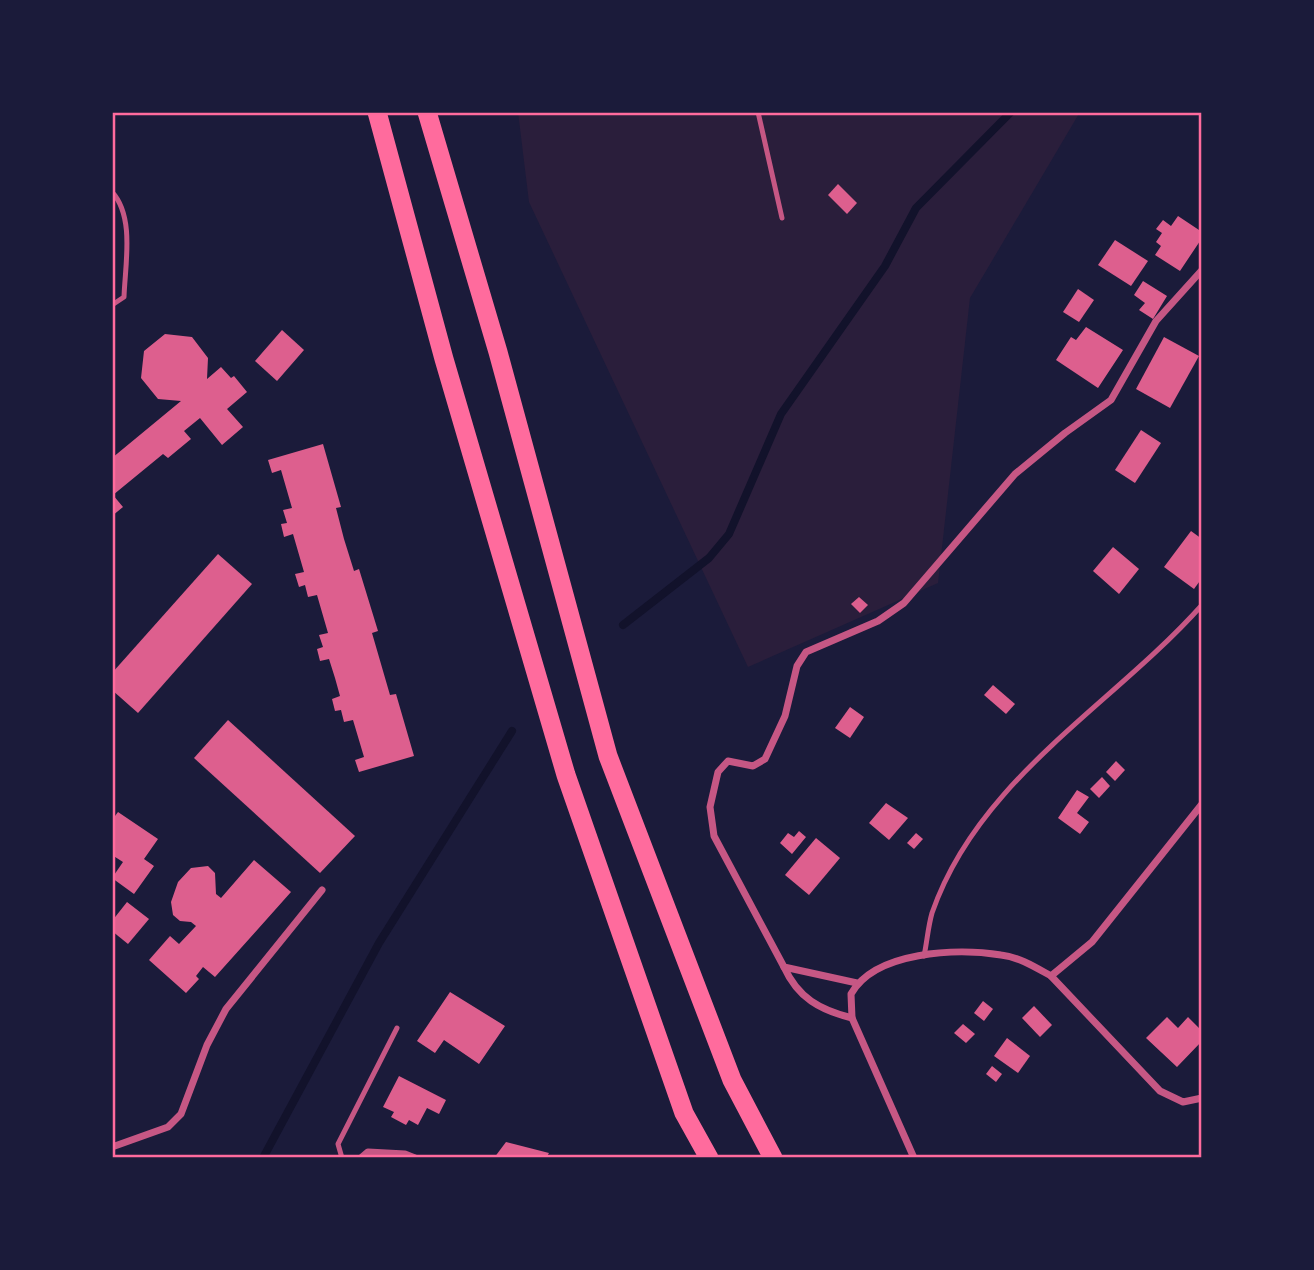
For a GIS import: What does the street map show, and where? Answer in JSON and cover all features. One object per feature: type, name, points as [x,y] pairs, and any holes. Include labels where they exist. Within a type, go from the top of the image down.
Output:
[{"type":"highway","points":[[377,112],[444,359],[566,775],[684,1113],[709,1158]]},
{"type":"highway","points":[[427,112],[498,352],[608,756],[732,1080],[773,1158]]},
{"type":"street","points":[[852,1018],[811,1003],[795,989],[715,836],[710,807],[720,767],[728,761],[746,765],[760,764],[785,716],[797,666],[806,652],[878,621],[904,603],[1015,474],[1065,432],[1111,400],[1156,321],[1202,270]]},
{"type":"street","points":[[1051,976],[1100,933],[1202,804]]},
{"type":"street","points":[[112,1147],[168,1127],[181,1114],[207,1045],[226,1009],[322,890]]},
{"type":"street","points":[[914,1158],[852,1018],[851,994],[857,983],[888,963],[924,956],[1001,955],[1019,960],[1051,976],[1160,1090],[1183,1102],[1202,1098]]},
{"type":"street","points":[[784,967],[857,983]]},
{"type":"street","points":[[361,1158],[368,1152],[405,1154],[415,1158]]},
{"type":"lane","points":[[758,112],[782,218]]},
{"type":"lane","points":[[112,192],[121,202],[126,226],[124,297],[112,305]]},
{"type":"lane","points":[[924,956],[932,915],[966,844],[1011,788],[1080,717],[1147,660],[1202,606]]},
{"type":"lane","points":[[342,1158],[338,1144],[397,1028]]},
{"type":"shaded area","points":[[518,112],[1080,112],[970,298],[938,583],[748,667],[529,202]]},
{"type":"building","points":[[838,184],[857,203],[847,214],[828,195]]},
{"type":"building","points":[[1178,216],[1202,232],[1202,238],[1180,271],[1155,255],[1161,246],[1156,242],[1162,233],[1156,229],[1163,220],[1171,226]]},
{"type":"building","points":[[1115,240],[1148,261],[1131,286],[1098,265]]},
{"type":"building","points":[[1143,281],[1167,296],[1153,319],[1139,310],[1145,303],[1134,295]]},
{"type":"building","points":[[1078,289],[1094,300],[1079,322],[1063,312]]},
{"type":"building","points":[[1086,327],[1123,350],[1098,388],[1056,360],[1071,337],[1076,340]]},
{"type":"building","points":[[282,330],[304,350],[277,381],[255,361]]},
{"type":"building","points":[[165,334],[192,337],[208,358],[207,379],[221,367],[231,378],[234,376],[247,392],[227,409],[243,427],[222,445],[200,418],[184,431],[191,439],[168,458],[163,454],[113,495],[123,507],[112,516],[112,458],[181,401],[158,399],[141,378],[144,351]]},
{"type":"building","points":[[1164,337],[1199,356],[1170,408],[1136,389]]},
{"type":"building","points":[[1141,430],[1161,443],[1135,483],[1115,470]]},
{"type":"building","points":[[323,444],[341,507],[336,508],[344,539],[354,571],[359,569],[378,631],[372,633],[390,695],[396,694],[414,756],[359,772],[355,760],[364,757],[353,720],[344,722],[341,710],[335,711],[332,699],[340,696],[335,678],[329,659],[320,661],[317,649],[323,647],[319,635],[328,633],[317,595],[308,597],[305,585],[299,587],[295,574],[304,572],[293,534],[284,537],[281,524],[287,523],[283,510],[292,508],[281,470],[272,473],[268,460]]},
{"type":"building","points":[[1191,531],[1202,539],[1202,578],[1194,589],[1164,567]]},
{"type":"building","points":[[1113,547],[1139,569],[1119,594],[1093,571]]},
{"type":"building","points":[[218,554],[252,584],[138,713],[112,690],[112,673]]},
{"type":"building","points":[[859,597],[868,605],[860,613],[851,604]]},
{"type":"building","points":[[993,685],[1015,704],[1006,714],[984,695]]},
{"type":"building","points":[[850,707],[864,717],[850,738],[835,728]]},
{"type":"building","points":[[228,720],[355,836],[320,873],[194,758]]},
{"type":"building","points":[[1116,761],[1125,770],[1115,781],[1106,772]]},
{"type":"building","points":[[1102,777],[1110,786],[1099,798],[1090,789]]},
{"type":"building","points":[[1077,790],[1089,797],[1077,813],[1089,822],[1080,834],[1058,818]]},
{"type":"building","points":[[886,803],[908,818],[889,840],[869,823]]},
{"type":"building","points":[[118,812],[158,839],[144,859],[154,866],[134,894],[112,878],[123,862],[112,855],[112,820]]},
{"type":"building","points":[[799,831],[806,837],[792,854],[780,843],[788,833],[794,837]]},
{"type":"building","points":[[916,833],[923,839],[914,849],[907,843]]},
{"type":"building","points":[[816,838],[840,858],[809,895],[785,875]]},
{"type":"building","points":[[254,860],[291,892],[215,977],[203,967],[196,976],[199,979],[186,993],[149,960],[170,936],[179,944],[196,926],[191,922],[180,921],[173,915],[171,902],[178,882],[191,868],[208,866],[215,873],[216,894],[221,898]]},
{"type":"building","points":[[127,902],[149,919],[128,944],[112,931],[112,921]]},
{"type":"building","points":[[450,992],[505,1026],[479,1064],[444,1040],[435,1053],[417,1041]]},
{"type":"building","points":[[983,1001],[993,1009],[984,1021],[974,1013]]},
{"type":"building","points":[[1034,1006],[1052,1025],[1040,1037],[1022,1018]]},
{"type":"building","points":[[1167,1017],[1178,1028],[1188,1017],[1202,1031],[1202,1041],[1177,1067],[1146,1038]]},
{"type":"building","points":[[963,1024],[975,1034],[966,1043],[954,1033]]},
{"type":"building","points":[[1007,1038],[1030,1056],[1018,1073],[994,1056]]},
{"type":"building","points":[[992,1066],[1002,1074],[996,1082],[986,1074]]},
{"type":"building","points":[[399,1076],[446,1100],[439,1114],[427,1108],[418,1125],[409,1120],[406,1125],[391,1117],[394,1112],[383,1107]]},
{"type":"building","points":[[506,1142],[549,1153],[546,1158],[494,1158]]},
{"type":"waterway","points":[[623,625],[709,558],[729,534],[781,414],[885,266],[916,208],[1011,112]]},
{"type":"waterway","points":[[263,1158],[379,943],[512,731]]}]
